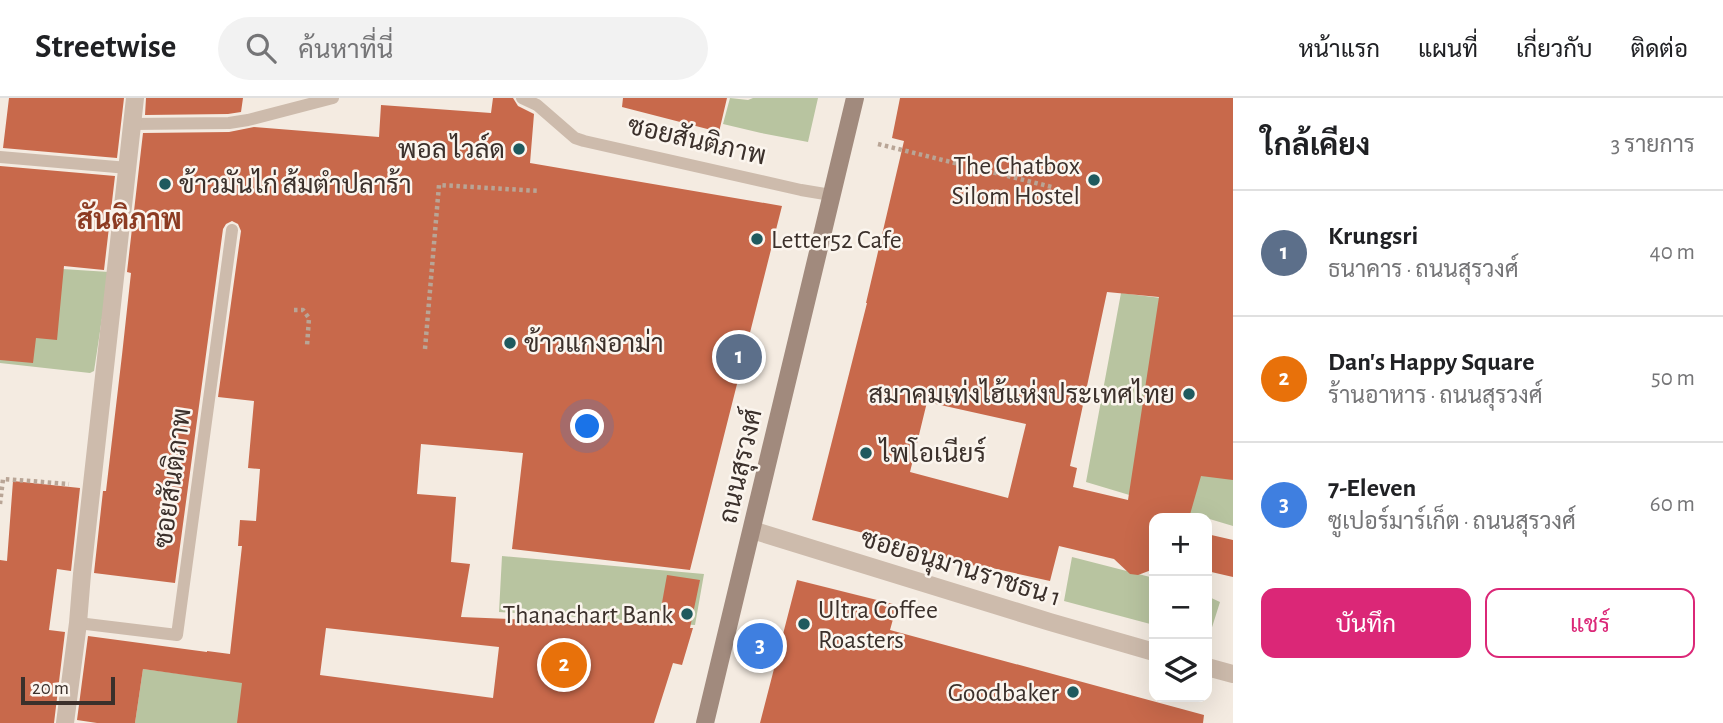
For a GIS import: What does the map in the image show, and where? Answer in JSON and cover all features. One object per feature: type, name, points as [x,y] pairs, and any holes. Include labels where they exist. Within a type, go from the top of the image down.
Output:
[{"type":"main road","name":"ถนนสุรวงศ์","points":[[705,723],[855,98]]},
{"type":"street","points":[[65,723],[135,98]]},
{"type":"street","name":"ซอยอนุมานราชธน 1","points":[[752,530],[1149,651]]},
{"type":"street","points":[[1212,668],[1233,674]]},
{"type":"lane","points":[[133,124],[229,123],[333,98]]},
{"type":"lane","name":"ซอยสันติภาพ","points":[[522,98],[537,105],[575,138],[584,141],[831,195]]},
{"type":"lane","points":[[0,157],[128,168]]},
{"type":"lane","name":"ซอยสันติภาพ","points":[[78,623],[177,635],[232,230]]},
{"type":"path","points":[[878,144],[1052,187]]},
{"type":"path","points":[[425,349],[439,185],[540,191]]},
{"type":"path","points":[[294,310],[303,310],[309,318],[307,346]]},
{"type":"path","points":[[0,504],[4,479],[71,484]]},
{"type":"green space","points":[[730,98],[818,98],[808,142],[723,124]]},
{"type":"green space","points":[[0,265],[109,272],[94,371],[90,373],[0,363]]},
{"type":"green space","points":[[1121,293],[1233,307],[1233,526],[1212,520],[1212,513],[1190,513],[1086,482]]},
{"type":"green space","points":[[502,556],[704,574],[695,625],[499,612]]},
{"type":"green space","points":[[1072,557],[1149,577],[1149,624],[1064,601]]},
{"type":"green space","points":[[1212,598],[1220,602],[1212,627]]},
{"type":"green space","points":[[143,669],[318,692],[237,723],[135,723]]},
{"type":"building","points":[[9,98],[124,98],[117,158],[3,148]]},
{"type":"building","points":[[146,98],[243,98],[241,112],[145,115]]},
{"type":"building","points":[[493,98],[513,98],[518,106],[534,114],[530,163],[782,206],[690,570],[512,549],[523,453],[421,444],[417,494],[456,497],[451,562],[470,564],[461,617],[658,625],[667,575],[700,580],[690,628],[693,628],[682,665],[673,663],[654,723],[237,723],[242,683],[143,669],[135,723],[77,720],[88,636],[230,654],[242,546],[238,546],[240,520],[256,521],[260,469],[248,468],[254,401],[218,397],[241,231],[238,224],[232,221],[223,229],[175,583],[94,573],[122,355],[131,273],[127,272],[143,133],[229,132],[254,127],[379,137],[381,105],[491,113]],"holes":[[[326,628],[499,647],[493,698],[320,675]]]},
{"type":"building","points":[[623,98],[727,98],[719,132],[622,107]]},
{"type":"building","points":[[900,98],[1233,98],[1233,480],[1201,476],[1190,513],[1149,513],[1149,571],[1138,575],[1130,574],[1114,559],[1059,546],[1050,581],[983,568],[906,547],[907,544],[812,520],[867,303],[904,141],[892,138]],"holes":[[[1107,292],[1159,297],[1128,500],[1073,487],[1077,468],[1070,466]],[[927,402],[1026,424],[1008,498],[910,472]]]},
{"type":"building","points":[[0,166],[115,176],[104,270],[64,266],[57,340],[36,338],[33,363],[0,360]]},
{"type":"building","points":[[13,481],[80,488],[71,571],[57,569],[49,630],[65,632],[54,723],[0,723],[0,560],[7,561]]},
{"type":"building","points":[[1212,535],[1233,540],[1233,577],[1212,572]]},
{"type":"building","points":[[797,580],[897,605],[890,630],[1204,715],[1203,723],[760,723]]},
{"type":"place","name":"พอล ไวล์ด","points":[[519,149]]},
{"type":"place","name":"The Chatbox Silom Hostel","points":[[1094,180]]},
{"type":"place","name":"ข้าวมันไก่ ส้มตำปลาร้า","points":[[165,184]]},
{"type":"place","name":"Letter52 Cafe","points":[[757,239]]},
{"type":"place","name":"ข้าวแกงอาม่า","points":[[510,343]]},
{"type":"place","name":"Krungsri","points":[[739,357]]},
{"type":"place","name":"สมาคมเท่งไฮ้แห่งประเทศไทย","points":[[1189,394]]},
{"type":"place","name":"ไพโอเนียร์","points":[[866,453]]},
{"type":"place","name":"Thanachart Bank","points":[[687,614]]},
{"type":"place","name":"Ultra Coffee Roasters","points":[[804,624]]},
{"type":"place","name":"7-Eleven","points":[[760,646]]},
{"type":"place","name":"Dan's Happy Square","points":[[564,665]]},
{"type":"place","name":"Goodbaker","points":[[1073,692]]},
{"type":"district","name":"สันติภาพ","points":[[129,219]]}]
